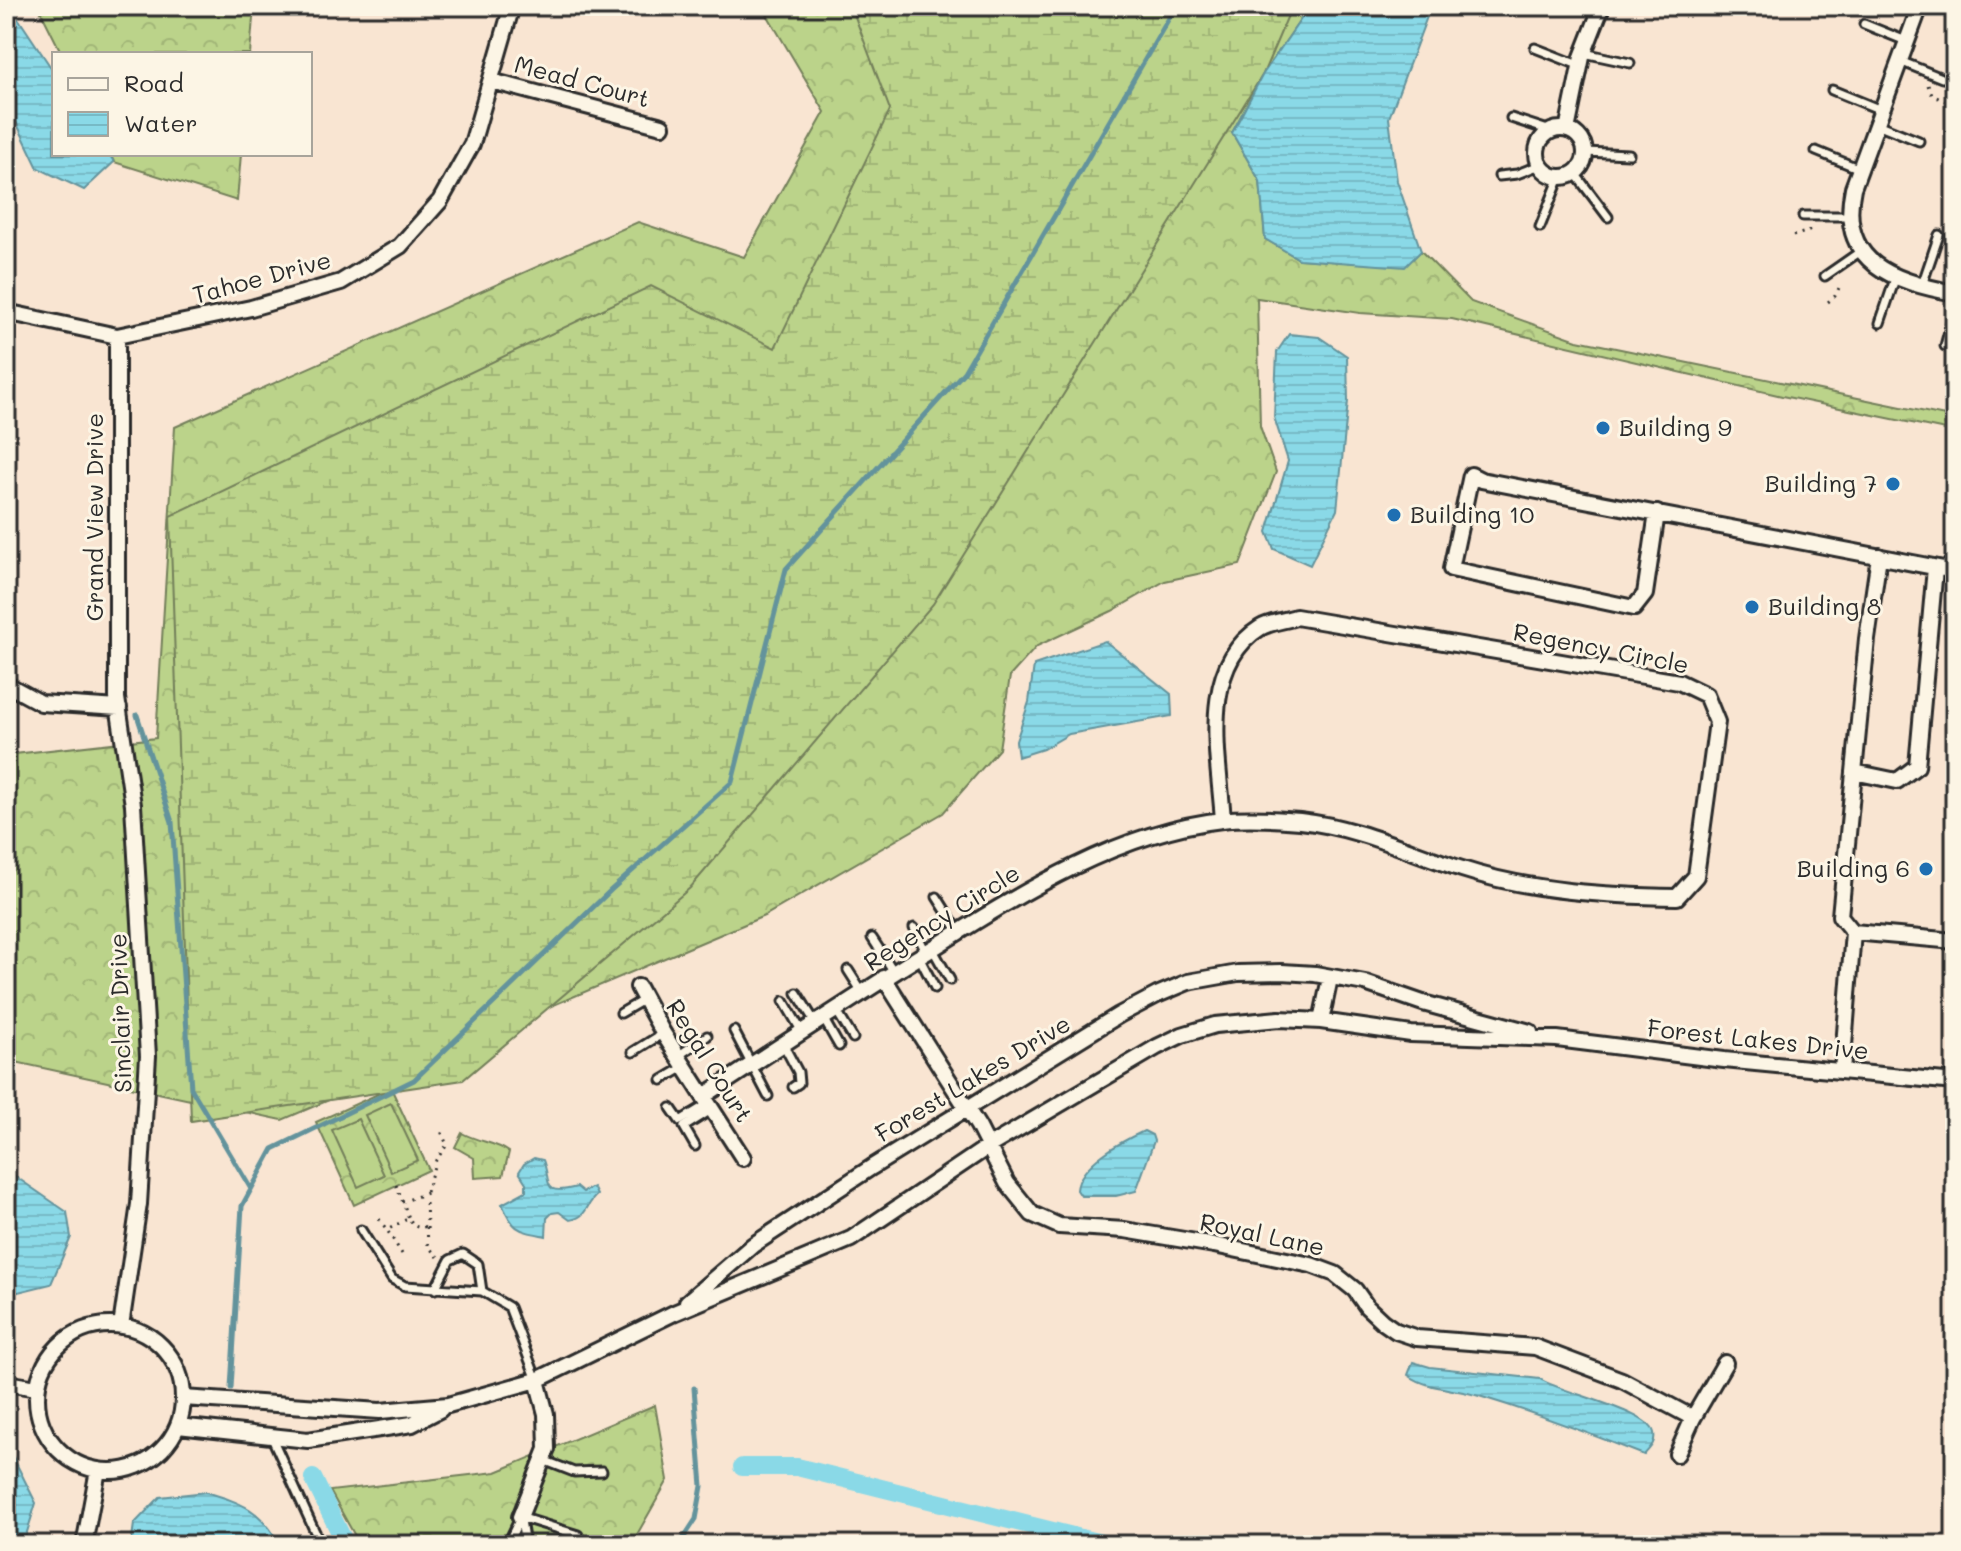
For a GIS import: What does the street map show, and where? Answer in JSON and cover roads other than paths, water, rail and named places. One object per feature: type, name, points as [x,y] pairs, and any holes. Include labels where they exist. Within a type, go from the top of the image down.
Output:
[{"type":"street","name":"Tahoe Drive","points":[[6,312],[117,336],[251,308],[341,282],[400,246],[440,201],[472,144],[512,6]]},
{"type":"street","points":[[1567,130],[1582,60],[1602,6]]},
{"type":"street","points":[[1920,6],[1853,188],[1849,216],[1851,230],[1861,251],[1880,269],[1922,287],[1955,293]]},
{"type":"street","name":"Mead Court","points":[[491,81],[662,126]]},
{"type":"street","points":[[1567,130],[1580,138],[1585,152],[1580,167],[1567,174],[1545,171],[1540,165],[1537,157],[1539,142],[1551,131],[1567,130]]},
{"type":"street","name":"Grand View Drive","points":[[117,336],[118,703]]},
{"type":"street","points":[[1657,513],[1645,594],[1634,608],[1451,569],[1471,475],[1481,480],[1657,513],[1879,556],[1935,568],[1944,569],[1955,564]]},
{"type":"street","points":[[1842,1071],[1853,932],[1840,916],[1867,639],[1879,556]]},
{"type":"street","points":[[1854,772],[1897,781],[1917,766],[1935,568]]},
{"type":"street","name":"Regency Circle","points":[[708,1103],[751,1065],[1031,887],[1140,838],[1223,820],[1302,822],[1385,840],[1464,870],[1543,887],[1626,896],[1677,897],[1696,876],[1717,722],[1706,695],[1679,682],[1296,617],[1262,627],[1239,644],[1223,673],[1216,725],[1223,820]]},
{"type":"street","points":[[6,684],[41,703],[118,703]]},
{"type":"street","name":"Sinclair Drive","points":[[118,703],[133,805],[148,1056],[139,1204],[121,1326]]},
{"type":"street","points":[[1853,932],[1955,941]]},
{"type":"street","name":"Forest Lakes Drive","points":[[674,1313],[753,1245],[872,1167],[1119,1015],[1188,982],[1238,973],[1282,972],[1365,983],[1423,1003],[1557,1039]]},
{"type":"street","name":"Royal Lane","points":[[889,975],[978,1126],[1007,1183],[1032,1214],[1059,1226],[1125,1230],[1311,1265],[1335,1274],[1396,1331],[1417,1338],[1535,1347],[1622,1380],[1693,1418]]},
{"type":"street","points":[[1321,1021],[1330,978]]},
{"type":"street","name":"Regal Court","points":[[641,993],[743,1158]]},
{"type":"street","name":"Forest Lakes Drive","points":[[183,1398],[380,1411],[448,1405],[537,1380],[674,1313],[851,1239],[989,1146],[1157,1047],[1215,1025],[1247,1020],[1321,1021],[1411,1034],[1557,1039],[1724,1060],[1955,1082]]},
{"type":"street","points":[[121,1326],[150,1337],[172,1359],[180,1377],[183,1398],[178,1426],[164,1447],[145,1462],[123,1470],[98,1470],[77,1463],[58,1450],[45,1432],[37,1410],[37,1388],[44,1366],[57,1347],[87,1329],[121,1326]]},
{"type":"street","points":[[1677,1454],[1693,1418],[1725,1363]]},
{"type":"street","points":[[520,1517],[547,1449],[546,1414],[537,1380]]},
{"type":"street","points":[[6,1383],[37,1388]]},
{"type":"street","name":"Forest Lakes Drive","points":[[178,1426],[308,1440],[412,1424],[448,1405]]},
{"type":"street","points":[[84,1545],[98,1470]]},
{"type":"lane","points":[[1932,6],[1955,15]]},
{"type":"lane","points":[[1864,24],[1907,42]]},
{"type":"lane","points":[[1535,48],[1582,60],[1630,63]]},
{"type":"lane","points":[[1900,61],[1942,78]]},
{"type":"lane","points":[[1832,90],[1919,141]]},
{"type":"lane","points":[[1511,118],[1551,131]]},
{"type":"lane","points":[[1816,151],[1860,169]]},
{"type":"lane","points":[[1585,152],[1629,154]]},
{"type":"lane","points":[[1499,176],[1517,174],[1540,165]]},
{"type":"lane","points":[[1540,227],[1567,174],[1608,217]]},
{"type":"lane","points":[[1803,216],[1849,216]]},
{"type":"lane","points":[[1922,287],[1939,235]]},
{"type":"lane","points":[[1828,274],[1861,251]]},
{"type":"lane","points":[[1880,323],[1896,276]]},
{"type":"lane","points":[[1945,346],[1955,309]]},
{"type":"lane","points":[[937,897],[959,932]]},
{"type":"lane","points":[[914,928],[926,952],[935,988]]},
{"type":"lane","points":[[872,938],[889,975]]},
{"type":"lane","points":[[926,952],[950,980]]},
{"type":"lane","points":[[848,970],[862,992]]},
{"type":"lane","points":[[621,1013],[641,993]]},
{"type":"lane","points":[[797,993],[853,1038]]},
{"type":"lane","points":[[784,1001],[802,1032]]},
{"type":"lane","points":[[825,1017],[839,1046]]},
{"type":"lane","points":[[734,1031],[768,1096]]},
{"type":"lane","points":[[633,1052],[663,1033]]},
{"type":"lane","points":[[662,1080],[707,1036]]},
{"type":"lane","points":[[783,1044],[798,1072],[799,1083],[793,1087]]},
{"type":"lane","points":[[671,1108],[680,1121],[708,1103]]},
{"type":"lane","points":[[695,1146],[684,1127],[708,1103]]},
{"type":"lane","points":[[361,1230],[392,1279],[405,1286],[482,1291],[509,1307],[537,1380]]},
{"type":"lane","points":[[435,1289],[450,1260],[463,1254],[478,1264],[482,1291]]},
{"type":"lane","points":[[272,1436],[321,1545]]},
{"type":"lane","points":[[543,1460],[574,1472],[602,1471]]},
{"type":"lane","points":[[520,1517],[578,1535]]},
{"type":"lane","points":[[507,1545],[520,1517]]},
{"type":"lane","points":[[520,1517],[525,1545]]},
{"type":"water","points":[[6,6],[10,6],[52,69],[52,156],[110,156],[114,162],[84,190],[38,168],[6,101]]},
{"type":"water","points":[[1310,6],[1431,6],[1389,118],[1397,181],[1421,251],[1405,267],[1299,259],[1265,239],[1260,181],[1232,133],[1263,74]]},
{"type":"water","points":[[1289,334],[1319,337],[1347,356],[1348,401],[1337,510],[1310,565],[1274,549],[1267,532],[1288,461],[1274,417],[1277,352]]},
{"type":"water","points":[[1105,641],[1171,694],[1172,716],[1069,734],[1043,749],[1018,757],[1016,741],[1029,702],[1034,665]]},
{"type":"water","points":[[1144,1131],[1152,1135],[1154,1141],[1136,1191],[1116,1196],[1081,1196],[1077,1190],[1085,1171],[1114,1147]]},
{"type":"water","points":[[534,1158],[543,1160],[553,1189],[577,1187],[583,1192],[593,1187],[597,1195],[576,1218],[570,1220],[559,1212],[552,1213],[547,1218],[546,1236],[518,1228],[502,1204],[526,1191],[526,1183],[519,1172],[524,1164]]},
{"type":"water","points":[[6,1170],[67,1212],[71,1237],[51,1284],[6,1295]]},
{"type":"water","points":[[1413,1362],[1430,1367],[1540,1379],[1637,1417],[1654,1433],[1653,1443],[1644,1455],[1470,1393],[1416,1380],[1408,1375]]},
{"type":"water","points":[[6,1443],[36,1503],[23,1545],[6,1545]]},
{"type":"water","points":[[206,1492],[258,1515],[280,1545],[131,1545],[134,1524],[160,1497]]},
{"type":"waterway","points":[[231,1388],[242,1206],[273,1149],[414,1080],[611,890],[732,782],[786,569],[964,372],[1176,6]]},
{"type":"waterway","points":[[137,715],[172,822],[191,1088],[251,1189]]},
{"type":"waterway","points":[[679,1545],[696,1519],[702,1486],[694,1388]]},
{"type":"waterway","points":[[742,1467],[797,1467],[1109,1545]]},
{"type":"waterway","points":[[313,1478],[346,1545]]},
{"type":"place","name":"Building 9","points":[[1603,428]]},
{"type":"place","name":"Building 7","points":[[1893,484]]},
{"type":"place","name":"Building 10","points":[[1394,515]]},
{"type":"place","name":"Building 8","points":[[1752,607]]},
{"type":"place","name":"Building 6","points":[[1926,869]]}]
